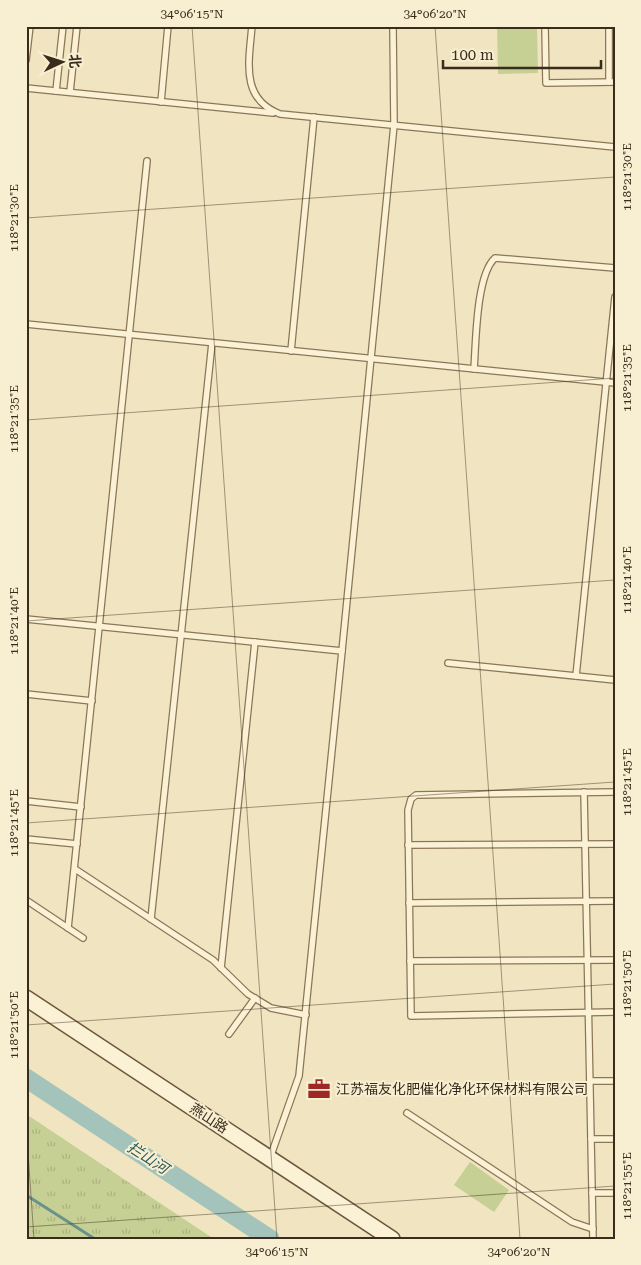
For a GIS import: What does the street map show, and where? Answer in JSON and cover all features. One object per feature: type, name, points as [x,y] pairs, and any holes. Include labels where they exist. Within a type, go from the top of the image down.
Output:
[{"type":"street","name":"燕山路","points":[[26,998],[392,1239]]},
{"type":"lane","points":[[26,60],[30,26]]},
{"type":"lane","points":[[56,91],[63,26]]},
{"type":"lane","points":[[70,92],[77,26]]},
{"type":"lane","points":[[161,102],[168,26]]},
{"type":"lane","points":[[252,26],[250,82],[260,102],[268,110],[280,114]]},
{"type":"lane","points":[[270,1158],[300,1076],[394,125],[393,26]]},
{"type":"lane","points":[[545,26],[546,83],[612,82],[609,26]]},
{"type":"lane","points":[[26,88],[615,147]]},
{"type":"lane","points":[[291,350],[314,118]]},
{"type":"lane","points":[[68,928],[147,161]]},
{"type":"lane","points":[[474,369],[482,284],[488,265],[495,258],[503,257],[615,268]]},
{"type":"lane","points":[[576,676],[615,297]]},
{"type":"lane","points":[[26,324],[615,383]]},
{"type":"lane","points":[[150,919],[212,342]]},
{"type":"lane","points":[[26,619],[342,650]]},
{"type":"lane","points":[[221,968],[255,642]]},
{"type":"lane","points":[[448,663],[615,680]]},
{"type":"lane","points":[[26,694],[92,701]]},
{"type":"lane","points":[[584,792],[593,1239]]},
{"type":"lane","points":[[615,792],[416,795],[408,804],[411,1016],[615,1012]]},
{"type":"lane","points":[[26,801],[81,807]]},
{"type":"lane","points":[[26,839],[77,844]]},
{"type":"lane","points":[[408,845],[615,844]]},
{"type":"lane","points":[[74,870],[221,968],[236,984],[254,998],[271,1008],[306,1015]]},
{"type":"lane","points":[[26,900],[83,938]]},
{"type":"lane","points":[[409,903],[615,901]]},
{"type":"lane","points":[[410,961],[615,960]]},
{"type":"lane","points":[[229,1034],[254,998]]},
{"type":"lane","points":[[590,1081],[615,1081]]},
{"type":"lane","points":[[407,1113],[572,1222],[593,1229]]},
{"type":"lane","points":[[591,1139],[615,1139]]},
{"type":"lane","points":[[592,1194],[615,1193]]},
{"type":"green space","points":[[497,26],[537,26],[538,73],[498,74]]},
{"type":"green space","points":[[26,1114],[214,1239],[26,1239]]},
{"type":"green space","points":[[470,1162],[509,1190],[494,1212],[454,1185]]},
{"type":"waterway","name":"拦山河","points":[[26,1078],[270,1239]]},
{"type":"waterway","points":[[26,1195],[95,1239]]},
{"type":"place","name":"江苏福友化肥催化净化环保材料有限公司","points":[[319,1089]]}]
